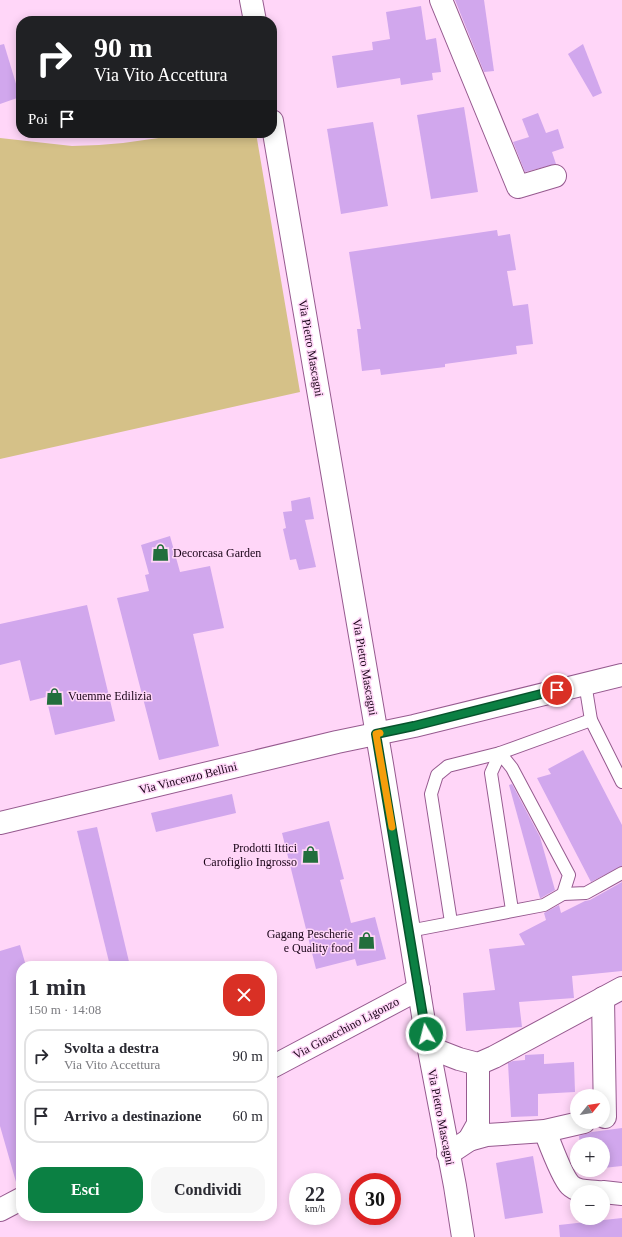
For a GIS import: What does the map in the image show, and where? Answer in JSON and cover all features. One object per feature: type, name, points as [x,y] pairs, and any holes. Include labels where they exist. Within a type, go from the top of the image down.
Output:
[{"type":"street","points":[[251,0],[254,16]]},
{"type":"street","points":[[441,0],[518,188],[554,176]]},
{"type":"street","name":"Via Pietro Mascagni","points":[[275,138],[428,1047],[455,1186],[463,1237]]},
{"type":"street","name":"Via Vincenzo Bellini","points":[[0,823],[422,724],[622,675]]},
{"type":"street","points":[[428,1047],[459,1059],[478,1064],[494,1057],[622,988]]},
{"type":"street","name":"Via Gioacchino Ligonzo","points":[[277,1064],[419,989]]},
{"type":"street","points":[[603,998],[604,1089]]},
{"type":"street","points":[[469,1140],[478,1124],[478,1064]]},
{"type":"street","points":[[448,1154],[469,1140],[487,1134],[545,1131],[570,1125]]},
{"type":"street","points":[[545,1131],[562,1172],[570,1185]]},
{"type":"street","points":[[610,1193],[622,1194]]},
{"type":"street","points":[[0,1210],[16,1202]]},
{"type":"lane","points":[[585,683],[591,720],[622,782]]},
{"type":"lane","points":[[451,922],[431,794],[437,775],[448,766],[500,753],[591,720]]},
{"type":"lane","points":[[500,753],[512,768],[569,875],[563,894]]},
{"type":"lane","points":[[500,753],[491,773],[512,910]]},
{"type":"lane","points":[[409,931],[544,905],[563,894],[586,893],[622,873]]},
{"type":"shaded area","points":[[0,138],[72,146],[123,143],[158,138],[257,138],[300,392],[0,459]]},
{"type":"building","points":[[455,0],[484,0],[494,71],[484,72]]},
{"type":"building","points":[[421,6],[426,40],[436,38],[441,72],[432,73],[433,80],[401,85],[400,78],[337,88],[332,56],[373,50],[372,42],[390,39],[386,12]]},
{"type":"building","points":[[4,44],[16,84],[16,98],[0,104],[0,45]]},
{"type":"building","points":[[583,44],[602,93],[593,97],[568,54]]},
{"type":"building","points":[[464,107],[478,192],[431,199],[417,115]]},
{"type":"building","points":[[538,113],[546,133],[558,129],[564,148],[552,152],[556,164],[525,172],[513,142],[529,137],[522,119]]},
{"type":"building","points":[[373,122],[388,206],[341,214],[327,129]]},
{"type":"building","points":[[497,230],[498,236],[510,234],[516,270],[507,271],[513,306],[528,304],[533,344],[516,346],[517,354],[445,364],[445,367],[381,375],[380,369],[362,371],[357,329],[361,329],[349,252]]},
{"type":"building","points":[[310,497],[314,519],[305,520],[316,567],[299,570],[296,559],[290,560],[283,529],[286,528],[283,512],[292,511],[291,501]]},
{"type":"building","points":[[170,536],[180,572],[210,566],[224,628],[193,634],[219,746],[159,760],[117,598],[149,591],[145,575],[149,574],[141,545]]},
{"type":"building","points":[[87,605],[115,721],[55,735],[46,697],[30,701],[20,660],[0,665],[0,624]]},
{"type":"building","points":[[583,750],[622,825],[622,866],[591,882],[537,778],[551,774],[548,769]]},
{"type":"building","points":[[512,784],[540,837],[555,890],[541,898],[509,785]]},
{"type":"building","points":[[232,794],[236,813],[156,832],[151,813]]},
{"type":"building","points":[[329,821],[344,879],[340,880],[351,923],[375,917],[386,959],[357,966],[355,959],[316,969],[282,833]]},
{"type":"building","points":[[97,827],[129,961],[109,961],[77,831]]},
{"type":"building","points":[[622,882],[622,971],[572,976],[574,998],[519,1002],[522,1027],[466,1031],[463,993],[495,990],[489,949],[525,945],[519,934],[546,920],[544,913],[559,905],[561,913],[590,900]]},
{"type":"building","points":[[20,945],[25,961],[16,961],[16,1182],[0,1126],[0,951]]},
{"type":"building","points":[[544,1054],[544,1064],[574,1062],[575,1089],[570,1089],[570,1092],[538,1094],[538,1116],[511,1117],[508,1063],[525,1060],[525,1055]]},
{"type":"building","points":[[622,1128],[622,1166],[610,1167],[610,1137],[579,1137],[592,1132]]},
{"type":"building","points":[[533,1156],[543,1213],[505,1219],[496,1163]]},
{"type":"building","points":[[622,1218],[622,1237],[560,1237],[559,1225],[570,1224],[570,1225],[610,1225],[610,1219]]},
{"type":"slow traffic","points":[[380,733],[376,734],[392,827]]},
{"type":"place","name":"Decorcasa Garden","points":[[160,553]]},
{"type":"place","name":"Vuemme Edilizia","points":[[55,696]]},
{"type":"place","name":"Prodotti Ittici Carofiglio Ingrosso","points":[[310,855]]},
{"type":"place","name":"Gagang Pescherie e Quality food","points":[[366,941]]},
{"type":"route","points":[[426,1034],[376,734],[414,726],[557,690]]}]
